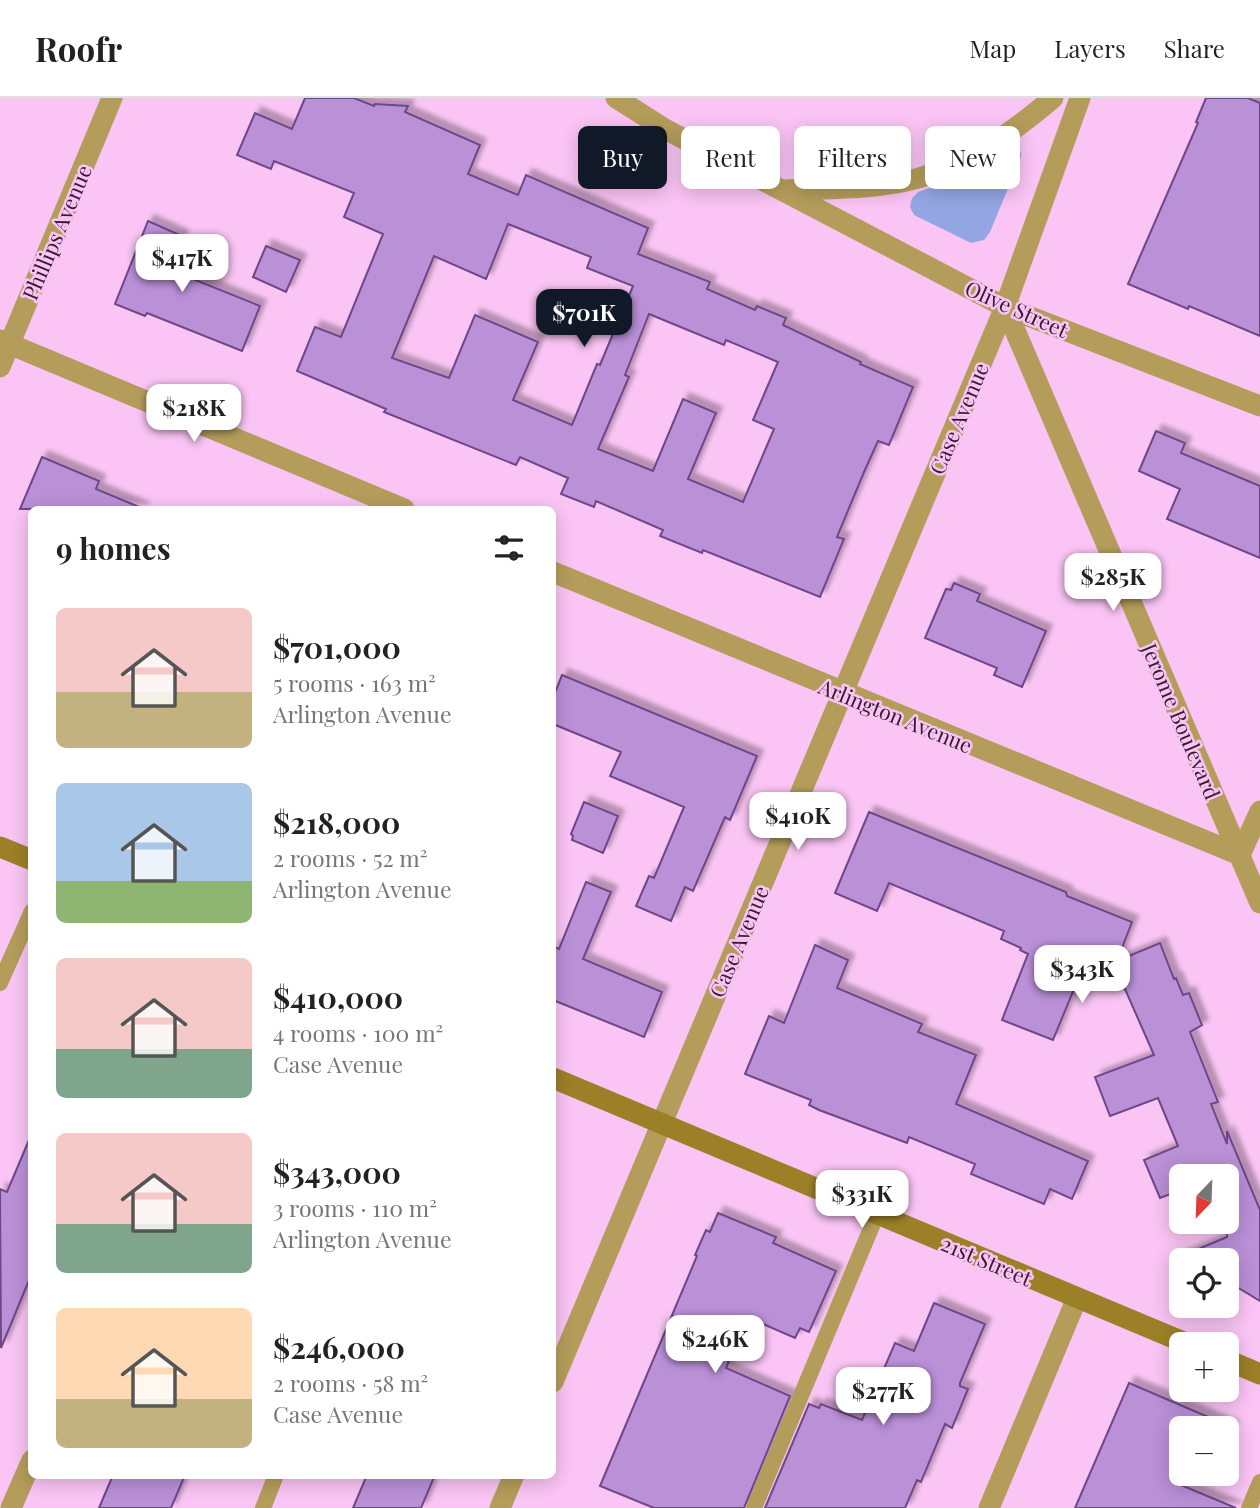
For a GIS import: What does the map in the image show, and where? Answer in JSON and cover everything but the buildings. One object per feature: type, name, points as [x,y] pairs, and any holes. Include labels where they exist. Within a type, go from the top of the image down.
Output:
[{"type":"street","name":"Phillips Avenue","points":[[0,367],[5,342],[113,98]]},
{"type":"street","points":[[616,98],[665,129],[782,190],[875,186],[929,175],[956,165],[993,144],[1053,98]]},
{"type":"street","name":"Case Avenue","points":[[556,1375],[1005,307],[1080,98]]},
{"type":"street","name":"Olive Street","points":[[782,190],[1005,307],[1260,406]]},
{"type":"street","name":"Jerome Boulevard","points":[[1005,307],[1260,903]]},
{"type":"street","points":[[5,342],[397,506]]},
{"type":"street","name":"Arlington Avenue","points":[[556,573],[1240,855]]},
{"type":"street","points":[[1240,855],[1260,811]]},
{"type":"street","points":[[0,847],[28,858]]},
{"type":"street","name":"21st Street","points":[[556,1079],[1169,1336]]},
{"type":"street","points":[[989,1508],[1077,1298]]},
{"type":"street","points":[[1239,1365],[1260,1374]]},
{"type":"street","points":[[11,1508],[28,1469]]},
{"type":"street","points":[[500,1508],[512,1479]]},
{"type":"lane","points":[[0,984],[28,920]]},
{"type":"lane","points":[[754,1508],[877,1214]]},
{"type":"lane","points":[[262,1508],[274,1479]]},
{"type":"lane","points":[[1249,1508],[1260,1482]]},
{"type":"shaded area","points":[[926,189],[1008,189],[990,232],[984,240],[971,243],[914,215],[910,207],[912,198]]}]
